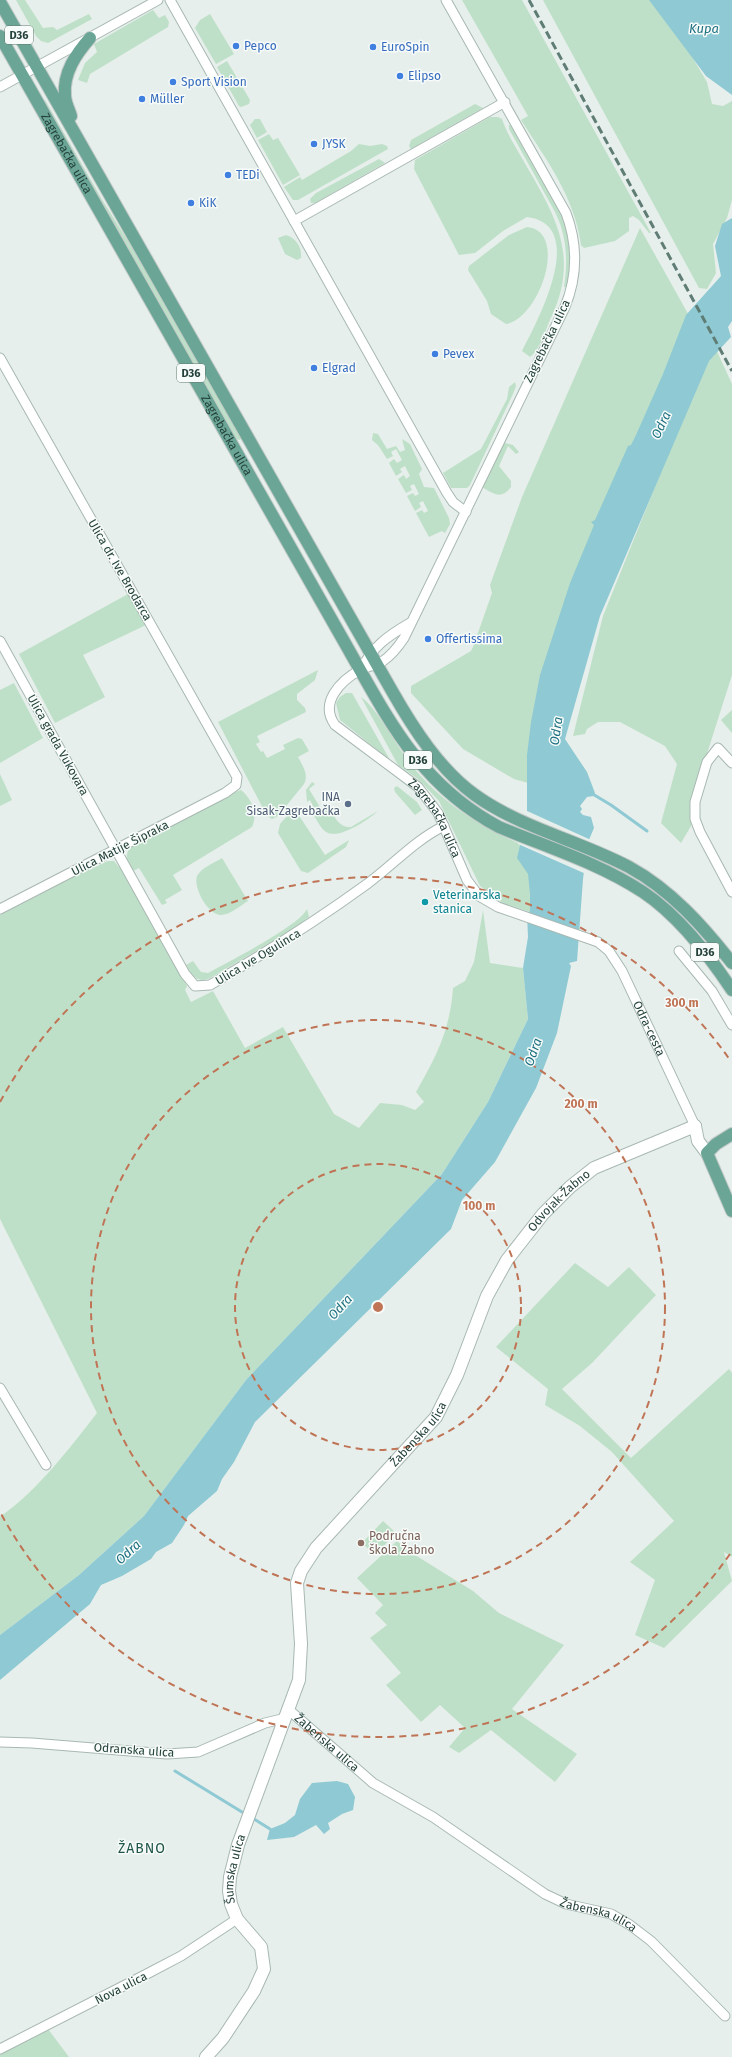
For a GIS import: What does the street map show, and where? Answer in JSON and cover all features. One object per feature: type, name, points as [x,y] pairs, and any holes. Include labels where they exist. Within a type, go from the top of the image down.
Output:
[{"type":"main road","name":"Zagrebačka ulica","points":[[0,2],[370,653]]},
{"type":"main road","name":"Zagrebačka ulica","points":[[0,36],[360,670],[404,742],[429,774],[463,805],[499,827],[604,870],[643,892],[673,917],[698,944],[732,990]]},
{"type":"main road","points":[[77,137],[66,101],[65,88],[68,71],[72,62],[90,38]]},
{"type":"main road","name":"D36","points":[[370,653],[410,720],[435,755],[460,783],[473,794],[502,812],[629,867],[683,906],[710,935],[732,963]]},
{"type":"main road","points":[[707,1153],[716,1144],[732,1134]]},
{"type":"main road","name":"Odra-cesta","points":[[707,1153],[732,1211]]},
{"type":"street","points":[[0,87],[158,0]]},
{"type":"street","points":[[170,0],[447,493],[453,502],[466,512]]},
{"type":"street","name":"Zagrebačka ulica","points":[[446,0],[505,102],[566,213],[572,228],[575,268],[572,285],[565,307],[466,512],[399,646],[377,665],[360,670],[342,684],[330,700],[329,713],[332,720],[343,732],[418,787],[434,805],[455,854],[473,889],[488,902],[498,907],[593,940]]},
{"type":"street","points":[[294,221],[505,102]]},
{"type":"street","name":"Ulica dr. Ive Brodarca","points":[[0,358],[233,769],[237,777],[236,782]]},
{"type":"street","name":"Zagrebačka ulica","points":[[360,670],[370,653],[383,639],[410,623]]},
{"type":"street","name":"Ulica grada Vukovara","points":[[0,641],[116,850]]},
{"type":"street","points":[[732,763],[718,748],[712,753],[707,762],[695,802],[694,819],[732,892]]},
{"type":"street","name":"Ulica Matije Šipraka","points":[[0,909],[225,793],[234,787],[236,782]]},
{"type":"street","name":"Ulica Ive Ogulinca","points":[[116,850],[190,982],[195,986],[202,987],[210,985],[304,929],[373,879],[424,837],[444,826]]},
{"type":"street","name":"Odra-cesta","points":[[593,940],[609,951],[622,972],[695,1126],[698,1141],[707,1153]]},
{"type":"street","points":[[679,951],[712,991],[732,1025]]},
{"type":"street","name":"Odvojak-Žabno","points":[[472,1331],[487,1296],[507,1260],[543,1214],[570,1187],[583,1176],[609,1161],[695,1126]]},
{"type":"street","name":"Žabenska ulica","points":[[472,1331],[457,1375],[436,1417],[316,1548],[301,1571],[297,1584],[301,1657],[299,1680],[288,1714],[373,1782],[433,1817],[545,1894],[566,1904],[611,1914],[630,1925],[651,1941],[725,2016]]},
{"type":"street","points":[[0,1388],[46,1465]]},
{"type":"street","name":"Odranska ulica","points":[[0,1742],[32,1743],[167,1754],[198,1752],[288,1714]]},
{"type":"street","name":"Šumska ulica","points":[[206,2057],[223,2038],[262,1978],[264,1969],[261,1947],[237,1919],[228,1891],[238,1845],[288,1714]]},
{"type":"street","name":"Nova ulica","points":[[0,2049],[181,1956],[237,1919]]},
{"type":"green space","points":[[16,0],[25,0],[43,28],[53,27],[57,30],[89,14],[92,19],[48,43],[41,41],[36,36]]},
{"type":"green space","points":[[462,0],[522,0],[651,233],[649,233],[639,220],[633,216],[629,218],[629,231],[615,241],[584,248],[581,245],[573,211],[566,195],[549,164],[521,120],[528,116]]},
{"type":"green space","points":[[543,0],[658,0],[707,82],[712,104],[723,106],[732,101],[732,200],[727,218],[713,244],[716,273],[707,289],[699,288]]},
{"type":"green space","points":[[153,10],[159,18],[165,15],[169,22],[168,27],[90,74],[87,83],[78,80],[85,63],[97,52],[94,44]]},
{"type":"green space","points":[[210,14],[234,54],[216,64],[195,28],[200,20]]},
{"type":"green space","points":[[227,61],[250,100],[249,104],[241,107],[239,106],[217,67]]},
{"type":"green space","points":[[45,100],[103,201],[151,278],[242,436],[240,440],[236,439],[42,101]]},
{"type":"green space","points":[[475,104],[483,108],[411,149],[409,146],[411,140]]},
{"type":"green space","points":[[490,117],[498,117],[502,119],[509,135],[545,199],[554,218],[564,256],[563,276],[559,297],[537,350],[530,357],[522,351],[547,297],[554,275],[557,255],[555,237],[545,224],[527,217],[503,231],[475,253],[459,255],[414,169],[415,160]]},
{"type":"green space","points":[[255,119],[260,119],[267,132],[257,138],[250,125]]},
{"type":"green space","points":[[512,124],[546,183],[567,230],[571,261],[566,287],[564,287],[566,249],[562,230],[555,212],[509,129],[509,125]]},
{"type":"green space","points":[[269,134],[273,140],[278,138],[300,175],[283,185],[258,140]]},
{"type":"green space","points":[[359,144],[370,146],[382,144],[387,146],[388,149],[298,200],[293,200],[284,187],[300,177],[302,180],[351,151]]},
{"type":"green space","points":[[379,159],[385,163],[315,203],[311,203],[310,199],[316,193]]},
{"type":"green space","points":[[527,227],[540,232],[546,243],[548,258],[545,275],[539,292],[530,307],[518,318],[506,324],[491,314],[487,301],[468,270],[469,266],[509,235]]},
{"type":"green space","points":[[640,228],[691,319],[535,785],[514,779],[463,749],[411,693],[411,686],[471,651],[473,647],[492,593],[490,585],[522,497]]},
{"type":"green space","points":[[286,235],[293,238],[298,244],[301,258],[297,260],[285,254],[278,238]]},
{"type":"green space","points":[[715,347],[732,384],[732,675],[691,804],[691,826],[681,843],[661,823],[677,764],[665,746],[620,722],[598,722],[587,729],[585,734],[573,736],[603,616],[704,365]]},
{"type":"green space","points":[[515,382],[516,386],[513,394],[470,485],[467,488],[451,488],[443,473],[481,449],[507,399],[509,387]]},
{"type":"green space","points":[[373,433],[378,434],[387,449],[396,446],[400,452],[405,450],[402,439],[410,444],[422,469],[419,474],[424,487],[434,488],[449,518],[450,524],[445,533],[442,531],[429,537],[416,513],[422,510],[424,513],[428,511],[423,501],[419,503],[421,507],[415,511],[407,496],[413,493],[415,496],[419,494],[414,484],[410,486],[412,490],[406,493],[398,479],[404,475],[406,479],[410,476],[405,466],[400,469],[402,472],[396,476],[389,463],[394,459],[397,463],[402,460],[396,449],[391,452],[393,456],[387,459],[378,445],[372,440]]},
{"type":"green space","points":[[505,443],[513,445],[519,452],[516,454],[508,446],[499,466],[511,481],[511,487],[501,495],[494,494],[482,487],[502,445]]},
{"type":"green space","points":[[128,594],[146,625],[83,655],[105,697],[55,723],[19,654]]},
{"type":"green space","points":[[318,670],[315,680],[297,694],[297,700],[305,708],[306,712],[257,736],[260,742],[256,744],[267,758],[285,749],[283,745],[298,738],[302,739],[309,751],[298,757],[306,774],[304,784],[278,816],[272,819],[267,816],[218,722]]},
{"type":"green space","points":[[14,683],[43,738],[0,763],[0,690]]},
{"type":"green space","points":[[346,693],[352,693],[390,760],[340,720],[336,703],[340,697]]},
{"type":"green space","points":[[361,697],[374,710],[413,767],[440,795],[471,818],[488,828],[541,853],[539,915],[502,903],[480,886],[439,801],[418,779],[398,765]]},
{"type":"green space","points":[[732,710],[732,733],[721,720]]},
{"type":"green space","points":[[0,774],[12,800],[0,806]]},
{"type":"green space","points":[[312,782],[315,784],[309,789],[321,809],[328,805],[336,820],[346,827],[351,827],[378,811],[361,824],[346,831],[332,834],[326,832],[312,812],[315,810],[310,800],[307,802],[306,790]]},
{"type":"green space","points":[[397,786],[417,802],[422,810],[415,815],[395,792],[394,788]]},
{"type":"green space","points":[[241,790],[251,802],[253,807],[254,822],[252,827],[173,875],[182,890],[165,900],[167,903],[162,905],[139,868],[133,871],[129,865],[127,858],[129,848]]},
{"type":"green space","points":[[294,808],[325,855],[349,840],[346,847],[308,873],[301,871],[278,833],[280,824]]},
{"type":"green space","points":[[222,858],[248,901],[232,912],[224,915],[216,914],[211,911],[199,894],[196,881],[197,876],[201,871]]},
{"type":"green space","points":[[108,861],[114,861],[124,873],[187,986],[185,990],[191,1002],[213,991],[245,1048],[283,1027],[334,1114],[359,1128],[380,1103],[402,1105],[415,1110],[424,1102],[416,1092],[436,1054],[446,1030],[453,988],[465,981],[474,962],[483,910],[490,963],[523,968],[528,1019],[488,1102],[442,1174],[246,1380],[144,1516],[79,1575],[0,1635],[0,1517],[40,1482],[64,1455],[97,1413],[0,1219],[0,915],[75,876]]},
{"type":"green space","points":[[307,909],[309,917],[295,928],[210,978],[202,980],[195,978],[186,965],[193,961],[201,972],[208,973],[291,925]]},
{"type":"green space","points":[[575,1263],[608,1287],[629,1267],[656,1295],[592,1363],[562,1389],[631,1458],[729,1369],[732,1373],[732,1557],[724,1552],[732,1581],[664,1648],[635,1635],[655,1580],[630,1562],[674,1521],[612,1452],[580,1426],[545,1405],[548,1389],[496,1347]]},
{"type":"green space","points":[[383,1521],[396,1533],[375,1555],[362,1543]]},
{"type":"green space","points":[[397,1541],[407,1550],[473,1591],[499,1613],[564,1645],[512,1709],[577,1754],[555,1782],[491,1730],[459,1753],[449,1747],[465,1728],[440,1705],[421,1722],[386,1685],[401,1673],[370,1638],[387,1625],[375,1613],[383,1605],[357,1578]]},
{"type":"green space","points":[[48,2029],[69,2057],[0,2057],[0,2054]]},
{"type":"water","name":"Kupa","points":[[649,0],[732,0],[732,95],[706,76]]},
{"type":"water","name":"Odra","points":[[732,218],[732,321],[728,327],[731,337],[709,361],[600,616],[565,739],[587,772],[595,793],[594,796],[587,797],[580,806],[582,809],[580,812],[583,815],[591,817],[594,828],[588,842],[583,879],[577,961],[569,963],[571,966],[557,1033],[536,1088],[495,1162],[462,1200],[451,1229],[255,1422],[234,1462],[222,1479],[217,1491],[188,1516],[172,1543],[156,1552],[151,1559],[122,1576],[101,1585],[90,1604],[0,1680],[0,1635],[79,1575],[144,1516],[246,1380],[442,1174],[488,1102],[528,1019],[523,968],[528,937],[527,914],[530,911],[530,894],[528,874],[517,858],[527,815],[527,755],[531,722],[540,675],[570,583],[594,525],[591,522],[595,520],[628,446],[631,445],[636,435],[663,374],[686,315],[721,276],[715,246],[722,224]]},
{"type":"water","points":[[337,1781],[348,1784],[355,1797],[353,1810],[342,1814],[328,1823],[330,1829],[324,1834],[316,1825],[294,1837],[267,1840],[270,1829],[285,1823],[295,1815],[300,1799],[312,1783]]},
{"type":"pier","points":[[525,810],[591,840],[586,874],[518,844]]},
{"type":"waterway","points":[[591,793],[611,805],[647,831]]},
{"type":"waterway","points":[[175,1771],[242,1812]]},
{"type":"waterway","points":[[254,1819],[270,1829]]},
{"type":"railway","points":[[529,0],[732,371]]},
{"type":"place","name":"Pepco","points":[[236,46]]},
{"type":"place","name":"EuroSpin","points":[[373,47]]},
{"type":"place","name":"Elipso","points":[[400,76]]},
{"type":"place","name":"Sport Vision","points":[[173,82]]},
{"type":"place","name":"Müller","points":[[142,99]]},
{"type":"place","name":"JYSK","points":[[314,144]]},
{"type":"place","name":"TEDi","points":[[228,175]]},
{"type":"place","name":"KiK","points":[[191,203]]},
{"type":"place","name":"Pevex","points":[[435,354]]},
{"type":"place","name":"Elgrad","points":[[314,368]]},
{"type":"place","name":"Offertissima","points":[[428,639]]},
{"type":"place","name":"INA Sisak-Zagrebačka","points":[[348,804]]},
{"type":"place","name":"Veterinarska stanica","points":[[425,902]]},
{"type":"place","name":"Područna škola Žabno","points":[[361,1543]]},
{"type":"district","name":"ŽABNO","points":[[142,1848]]}]
